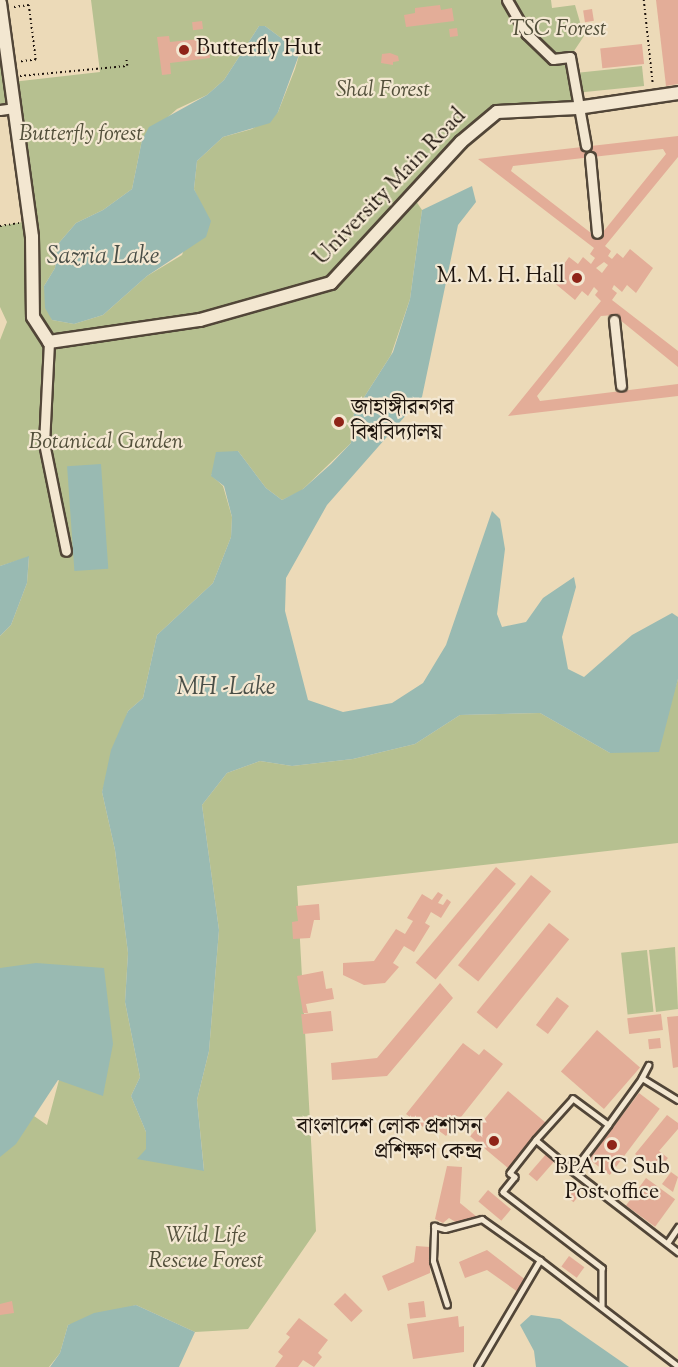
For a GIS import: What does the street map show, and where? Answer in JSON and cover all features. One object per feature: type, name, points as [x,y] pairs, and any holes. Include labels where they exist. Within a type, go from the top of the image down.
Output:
[{"type":"street","points":[[507,0],[527,34],[553,59],[570,57],[577,108],[586,147]]},
{"type":"street","points":[[0,7],[30,221],[33,317],[49,342],[44,443],[66,551]]},
{"type":"street","name":"University Main Road","points":[[49,342],[200,320],[331,283],[461,142],[497,112],[577,108],[678,93]]},
{"type":"street","points":[[0,110],[15,108]]},
{"type":"street","points":[[590,157],[597,233]]},
{"type":"street","points":[[614,320],[621,386]]},
{"type":"lane","points":[[573,1171],[642,1078],[649,1065]]},
{"type":"lane","points":[[642,1078],[678,1100]]},
{"type":"lane","points":[[602,1306],[603,1268],[503,1192],[515,1177],[510,1173],[573,1099],[608,1125]]},
{"type":"lane","points":[[536,1140],[678,1252]]},
{"type":"lane","points":[[447,1305],[433,1261],[434,1226],[445,1229],[482,1219],[602,1306],[678,1366]]},
{"type":"lane","points":[[668,1242],[678,1227]]},
{"type":"lane","points":[[477,1367],[540,1260]]},
{"type":"path","points":[[644,0],[655,97]]},
{"type":"path","points":[[0,7],[29,5],[36,60],[9,63]]},
{"type":"path","points":[[10,77],[127,66],[126,58]]},
{"type":"path","points":[[0,226],[30,221]]},
{"type":"green space","points":[[91,0],[551,0],[552,8],[575,5],[584,36],[570,57],[577,108],[497,112],[412,195],[422,210],[410,299],[391,355],[354,413],[351,443],[301,491],[282,500],[266,488],[238,451],[211,475],[223,486],[232,517],[231,537],[213,583],[157,635],[143,698],[128,711],[102,792],[115,850],[128,953],[125,1002],[140,1077],[131,1096],[146,1132],[146,1149],[204,1170],[197,1100],[209,1051],[219,930],[202,805],[227,773],[260,761],[292,766],[353,759],[415,744],[460,715],[540,713],[610,753],[663,725],[678,679],[678,843],[297,886],[316,1231],[248,1329],[195,1332],[136,1305],[68,1325],[60,1353],[49,1367],[0,1367],[0,1149],[34,1116],[47,1125],[59,1080],[0,969],[0,636],[11,625],[27,583],[29,557],[0,566],[0,340],[7,322],[0,307],[0,226],[29,221],[15,108],[0,110],[0,18],[12,82],[100,72]],"holes":[[[259,26],[265,26],[300,52],[295,69],[278,112],[252,129],[223,137],[197,161],[194,189],[201,204],[182,255],[147,276],[103,315],[74,324],[52,320],[44,286],[55,268],[58,244],[76,223],[103,210],[132,189],[142,140],[177,109],[207,95],[224,80]]]},
{"type":"green space","points":[[642,66],[644,86],[582,92],[580,72]]},
{"type":"green space","points":[[675,947],[678,1009],[656,1012],[649,950]]},
{"type":"green space","points":[[647,950],[653,1012],[628,1014],[621,953]]},
{"type":"water","name":"Sazria Lake","points":[[259,26],[265,26],[300,52],[278,112],[270,123],[223,137],[197,161],[194,189],[211,221],[206,237],[147,276],[103,315],[74,324],[52,320],[45,308],[44,286],[55,268],[58,244],[76,223],[103,210],[132,189],[142,140],[149,127],[207,95],[224,80]]},
{"type":"water","name":"MH -Lake","points":[[472,186],[476,202],[458,225],[422,397],[327,505],[286,578],[285,611],[308,700],[343,712],[392,703],[423,683],[446,645],[492,511],[500,519],[505,549],[497,614],[502,627],[526,622],[543,598],[574,577],[576,587],[562,637],[568,669],[584,677],[632,635],[672,613],[678,617],[678,679],[659,752],[610,753],[540,713],[460,715],[415,744],[353,759],[292,766],[260,761],[227,773],[202,805],[219,930],[209,1051],[197,1100],[204,1171],[137,1159],[146,1149],[146,1132],[131,1096],[140,1077],[125,1002],[128,953],[115,850],[102,792],[111,750],[128,711],[143,698],[157,635],[213,583],[231,537],[232,517],[224,486],[211,476],[216,452],[238,451],[266,488],[282,500],[303,489],[331,464],[351,443],[354,413],[393,352],[410,299],[422,210]]},
{"type":"water","points":[[101,464],[108,569],[74,571],[67,466]]},
{"type":"water","points":[[29,556],[27,583],[11,625],[0,636],[0,566]]},
{"type":"water","points":[[36,963],[104,968],[113,1044],[103,1096],[58,1080],[16,1144],[0,1157],[0,968]]},
{"type":"water","points":[[136,1305],[195,1332],[179,1367],[50,1367],[60,1353],[68,1325],[94,1313]]},
{"type":"water","points":[[531,1315],[560,1319],[629,1367],[536,1367],[534,1351],[520,1325]]},
{"type":"building","points":[[656,0],[678,0],[678,84],[666,86]]},
{"type":"building","points":[[440,5],[441,10],[452,8],[454,21],[406,27],[404,15],[415,13],[415,8]]},
{"type":"building","points":[[592,9],[594,21],[585,22],[583,10]]},
{"type":"building","points":[[202,21],[203,29],[193,30],[192,22]]},
{"type":"building","points":[[457,28],[458,36],[450,37],[449,29]]},
{"type":"building","name":"Butterfly Hut","points":[[169,36],[170,42],[208,38],[210,58],[170,63],[171,74],[162,75],[157,37]]},
{"type":"building","points":[[642,44],[644,64],[602,68],[600,48]]},
{"type":"building","points":[[390,53],[398,56],[399,61],[393,62],[393,65],[381,63],[382,54]]},
{"type":"building","name":"M. M. H. Hall","points":[[678,136],[678,157],[605,246],[611,251],[608,256],[612,259],[617,253],[623,258],[630,249],[653,268],[636,293],[627,285],[622,292],[614,285],[612,289],[617,293],[612,300],[678,351],[678,367],[614,315],[601,316],[537,396],[540,401],[678,384],[678,396],[508,416],[601,301],[595,295],[598,291],[594,287],[588,296],[582,291],[575,300],[552,281],[569,257],[578,264],[583,257],[591,264],[595,258],[590,254],[594,248],[478,159]],"holes":[[[663,149],[666,154],[603,232],[591,233],[511,171],[513,166]],[[604,262],[608,265],[602,273],[596,268]]]},
{"type":"building","points":[[496,867],[516,884],[436,979],[416,963]]},
{"type":"building","points":[[531,875],[551,891],[478,982],[458,965]]},
{"type":"building","points":[[438,892],[443,895],[438,903],[443,905],[447,899],[451,902],[441,918],[431,912],[425,923],[430,926],[414,952],[404,946],[393,963],[399,967],[385,983],[364,985],[343,975],[343,963],[374,961],[396,929],[405,934],[413,921],[407,918],[422,894],[432,900]]},
{"type":"building","points":[[319,904],[320,920],[314,920],[310,938],[293,939],[292,922],[298,921],[296,906]]},
{"type":"building","points":[[549,923],[569,939],[497,1029],[477,1012]]},
{"type":"building","points":[[323,971],[326,989],[332,988],[334,999],[306,1004],[308,1013],[303,1013],[297,976]]},
{"type":"building","points":[[440,983],[453,998],[387,1076],[332,1080],[331,1063],[377,1058]]},
{"type":"building","points":[[557,997],[569,1006],[548,1034],[536,1025]]},
{"type":"building","points":[[331,1011],[333,1031],[303,1034],[301,1014]]},
{"type":"building","points":[[661,1014],[663,1030],[629,1034],[627,1018]]},
{"type":"building","points":[[678,1016],[678,1067],[673,1068],[667,1017]]},
{"type":"building","points":[[597,1030],[640,1067],[604,1109],[561,1072]]},
{"type":"building","points":[[660,1038],[661,1048],[649,1049],[648,1039]]},
{"type":"building","points":[[463,1043],[479,1055],[484,1049],[503,1064],[446,1136],[427,1122],[423,1127],[406,1114]]},
{"type":"building","points":[[508,1091],[547,1124],[509,1169],[470,1136]]},
{"type":"building","points":[[639,1093],[660,1109],[610,1175],[589,1159]]},
{"type":"building","points":[[667,1115],[678,1123],[678,1129],[659,1151],[668,1158],[657,1171],[635,1154]]},
{"type":"building","points":[[547,1153],[555,1160],[537,1181],[529,1174]]},
{"type":"building","points":[[447,1166],[462,1167],[460,1203],[477,1217],[467,1229],[449,1218],[443,1223],[435,1219]]},
{"type":"building","points":[[671,1172],[678,1177],[673,1192],[662,1184]]},
{"type":"building","points":[[646,1178],[675,1199],[655,1227],[626,1206]]},
{"type":"building","points":[[571,1189],[579,1195],[574,1202],[566,1196]]},
{"type":"building","points":[[488,1190],[511,1209],[501,1221],[478,1201]]},
{"type":"building","points":[[416,1246],[430,1247],[430,1273],[388,1291],[382,1276],[414,1262]]},
{"type":"building","points":[[487,1250],[527,1281],[518,1292],[487,1270],[465,1278],[459,1262]]},
{"type":"building","points":[[569,1256],[584,1267],[577,1278],[561,1267]]},
{"type":"building","points":[[345,1293],[363,1311],[351,1322],[334,1304]]},
{"type":"building","points":[[12,1301],[14,1313],[0,1315],[0,1304]]},
{"type":"building","points":[[424,1301],[426,1317],[410,1319],[408,1303]]},
{"type":"building","points":[[458,1316],[459,1327],[464,1326],[464,1352],[413,1359],[407,1324]]},
{"type":"building","points":[[299,1318],[328,1340],[318,1353],[322,1357],[314,1367],[303,1360],[298,1367],[275,1367],[283,1356],[278,1352],[290,1337],[286,1334]]},
{"type":"place","name":"Butterfly Hut","points":[[184,50]]},
{"type":"place","name":"M. M. H. Hall","points":[[577,278]]},
{"type":"place","name":"জাহাঙ্গীরনগর বিশ্ববিদ্যালয়","points":[[339,422]]},
{"type":"place","name":"বাংলাদেশ লোক প্রশাসন প্রশিক্ষণ কেন্দ্র","points":[[494,1141]]},
{"type":"place","name":"BPATC Sub Post office","points":[[612,1145]]},
{"type":"park label","name":"TSC Forest","points":[[558,31]]},
{"type":"park label","name":"Shal Forest","points":[[383,92]]},
{"type":"park label","name":"Butterfly forest","points":[[81,136]]},
{"type":"park label","name":"Botanical Garden","points":[[106,444]]},
{"type":"park label","name":"Wild Life Rescue Forest","points":[[206,1250]]}]
